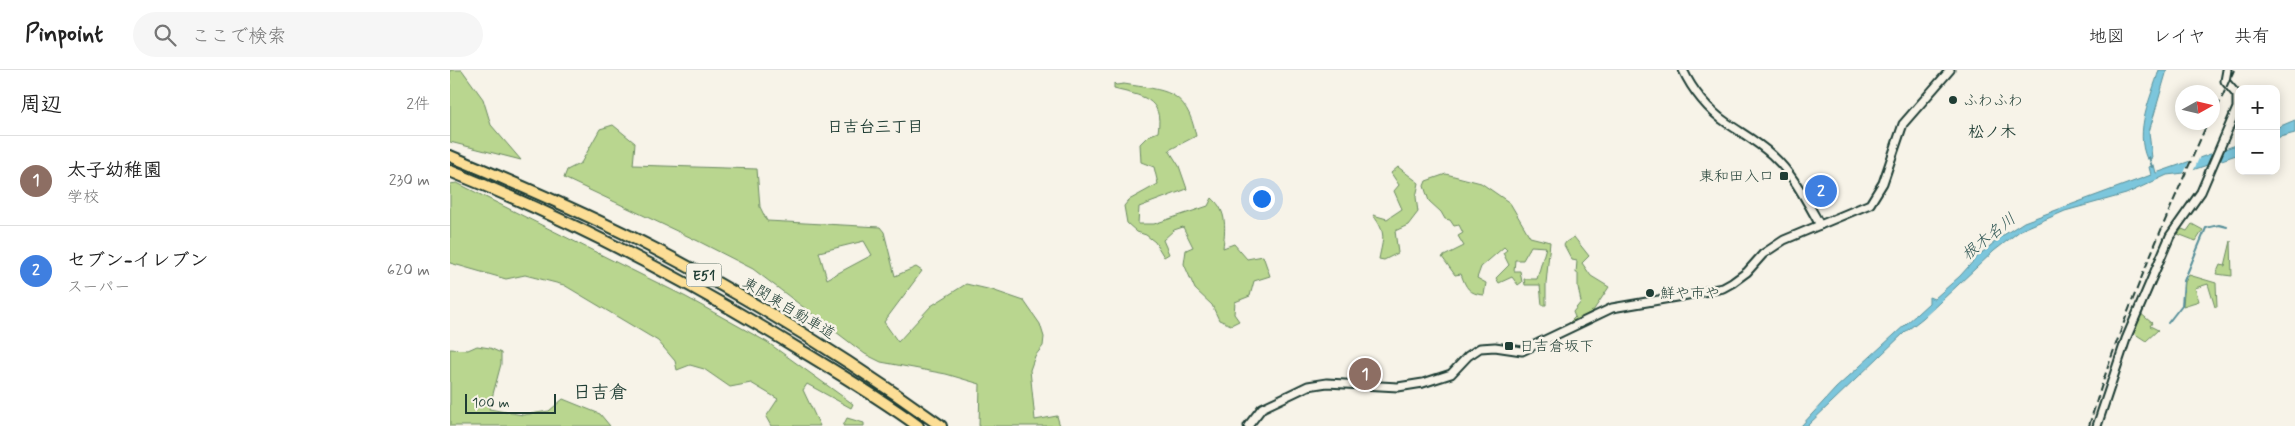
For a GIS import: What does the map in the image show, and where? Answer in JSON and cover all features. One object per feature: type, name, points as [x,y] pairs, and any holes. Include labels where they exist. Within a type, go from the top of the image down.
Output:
[{"type":"highway","name":"東関東自動車道","points":[[450,156],[584,214],[656,249],[717,283],[880,382],[941,426]]},
{"type":"highway","name":"東関東自動車道","points":[[450,171],[496,190],[650,263],[720,301],[836,372],[918,426]]},
{"type":"street","points":[[1683,70],[1692,86],[1708,106],[1726,122],[1762,146],[1783,165],[1802,191],[1820,225]]},
{"type":"street","points":[[1248,426],[1262,408],[1308,386],[1327,383],[1398,387],[1423,383],[1451,374],[1468,356],[1480,348],[1495,347],[1522,351],[1607,310],[1723,288],[1738,280],[1763,254],[1784,240],[1861,208],[1874,200],[1883,183],[1902,124],[1950,70]]},
{"type":"street","points":[[2097,426],[2126,339],[2170,236],[2197,198],[2239,102],[2234,90],[2225,81],[2227,70]]},
{"type":"green space","points":[[450,70],[462,70],[483,99],[491,125],[521,160],[450,142]]},
{"type":"green space","points":[[1114,83],[1116,85],[1124,84],[1152,88],[1172,95],[1180,100],[1192,120],[1196,136],[1169,150],[1179,166],[1187,189],[1139,207],[1138,224],[1154,224],[1208,206],[1212,198],[1221,209],[1223,215],[1225,228],[1223,248],[1234,244],[1247,259],[1263,256],[1270,276],[1254,281],[1250,296],[1235,302],[1234,314],[1239,321],[1231,325],[1219,320],[1212,305],[1195,289],[1184,264],[1186,250],[1193,247],[1183,227],[1174,230],[1163,240],[1169,254],[1164,257],[1155,242],[1146,235],[1137,232],[1127,223],[1124,206],[1129,200],[1158,184],[1154,167],[1141,162],[1140,144],[1148,136],[1158,132],[1159,120],[1154,105],[1148,100],[1141,96],[1114,89]]},
{"type":"green space","points":[[613,125],[635,143],[633,165],[757,169],[760,207],[767,221],[880,227],[884,232],[895,276],[916,267],[922,271],[884,322],[898,342],[931,306],[966,284],[992,290],[1024,301],[1040,324],[1044,337],[1043,346],[1035,356],[1030,370],[1035,420],[1057,416],[1060,426],[979,426],[980,384],[946,374],[881,362],[865,354],[753,269],[564,178],[567,170],[581,163],[600,129]],"holes":[[[864,241],[872,255],[827,279],[819,252]]]},
{"type":"green space","points":[[1398,167],[1419,183],[1416,197],[1418,212],[1408,225],[1395,231],[1398,253],[1384,260],[1379,259],[1383,236],[1373,215],[1387,219],[1402,209],[1394,191],[1399,185],[1391,173]]},
{"type":"green space","points":[[1446,174],[1481,183],[1510,203],[1530,237],[1550,242],[1546,305],[1542,305],[1540,285],[1525,285],[1524,279],[1537,279],[1546,247],[1531,246],[1523,260],[1515,260],[1514,271],[1520,271],[1522,282],[1518,285],[1512,277],[1499,283],[1496,278],[1509,265],[1503,253],[1507,250],[1504,247],[1481,267],[1477,278],[1486,283],[1484,295],[1471,292],[1461,274],[1455,275],[1442,257],[1464,246],[1458,236],[1463,233],[1459,225],[1454,226],[1450,220],[1445,219],[1441,212],[1429,201],[1424,186],[1426,181]]},
{"type":"green space","points":[[457,183],[686,297],[767,342],[853,404],[851,408],[807,384],[803,390],[820,426],[771,426],[766,417],[778,399],[751,383],[730,387],[704,369],[690,365],[677,370],[675,361],[658,341],[564,285],[525,275],[506,279],[450,263],[450,184]]},
{"type":"green space","points":[[2192,224],[2203,230],[2196,241],[2178,234],[2182,229],[2187,231]]},
{"type":"green space","points":[[1574,237],[1589,256],[1582,263],[1591,276],[1609,287],[1593,311],[1561,330],[1559,328],[1567,325],[1575,317],[1573,312],[1581,302],[1578,273],[1576,273],[1577,261],[1572,260],[1564,245]]},
{"type":"green space","points":[[2231,241],[2232,276],[2216,274],[2220,265],[2225,266]]},
{"type":"green space","points":[[2189,275],[2216,283],[2217,307],[2215,307],[2208,284],[2195,288],[2199,301],[2183,306],[2185,282]]},
{"type":"green space","points":[[2140,313],[2152,323],[2150,326],[2158,330],[2146,341],[2132,332]]},
{"type":"green space","points":[[477,346],[490,348],[501,353],[501,364],[489,409],[523,415],[549,411],[563,399],[600,414],[610,426],[450,426],[450,349],[468,350]]},
{"type":"green space","points":[[847,418],[864,423],[864,426],[843,426]]},
{"type":"water","points":[[2159,70],[2167,70],[2149,132],[2152,158],[2147,159],[2143,148],[2143,125]]},
{"type":"water","points":[[2295,120],[2295,133],[2280,137],[2280,126]]},
{"type":"water","points":[[2235,145],[2235,155],[2184,173],[2167,175],[2126,194],[2065,211],[2021,230],[1994,251],[1923,318],[1905,332],[1807,426],[1801,426],[1836,388],[1929,303],[1929,297],[1934,299],[1960,276],[1978,256],[2002,236],[2024,222],[2151,175],[2149,167],[2154,165],[2156,173]]},
{"type":"pier","points":[[2200,156],[2193,172],[2183,175],[2190,160]]},
{"type":"waterway","points":[[2149,157],[2152,167]]},
{"type":"waterway","points":[[2168,323],[2182,305],[2184,281],[2206,228],[2219,225],[2227,227]]},
{"type":"railway","points":[[2220,102],[2234,70]]},
{"type":"railway","points":[[2089,426],[2114,348],[2159,234],[2204,130]]},
{"type":"place","name":"ふわふわ","points":[[1953,100]]},
{"type":"place","name":"東和田入口","points":[[1784,176]]},
{"type":"place","name":"セブン-イレブン","points":[[1821,191]]},
{"type":"place","name":"鮮や市や","points":[[1650,293]]},
{"type":"place","name":"日吉倉坂下","points":[[1509,346]]},
{"type":"place","name":"太子幼稚園","points":[[1365,374]]},
{"type":"district","name":"日吉台三丁目","points":[[875,126]]},
{"type":"district","name":"松ノ木","points":[[1992,131]]},
{"type":"district","name":"日吉倉","points":[[600,392]]},
{"type":"water label","name":"根木名川","points":[[1988,236]]}]
